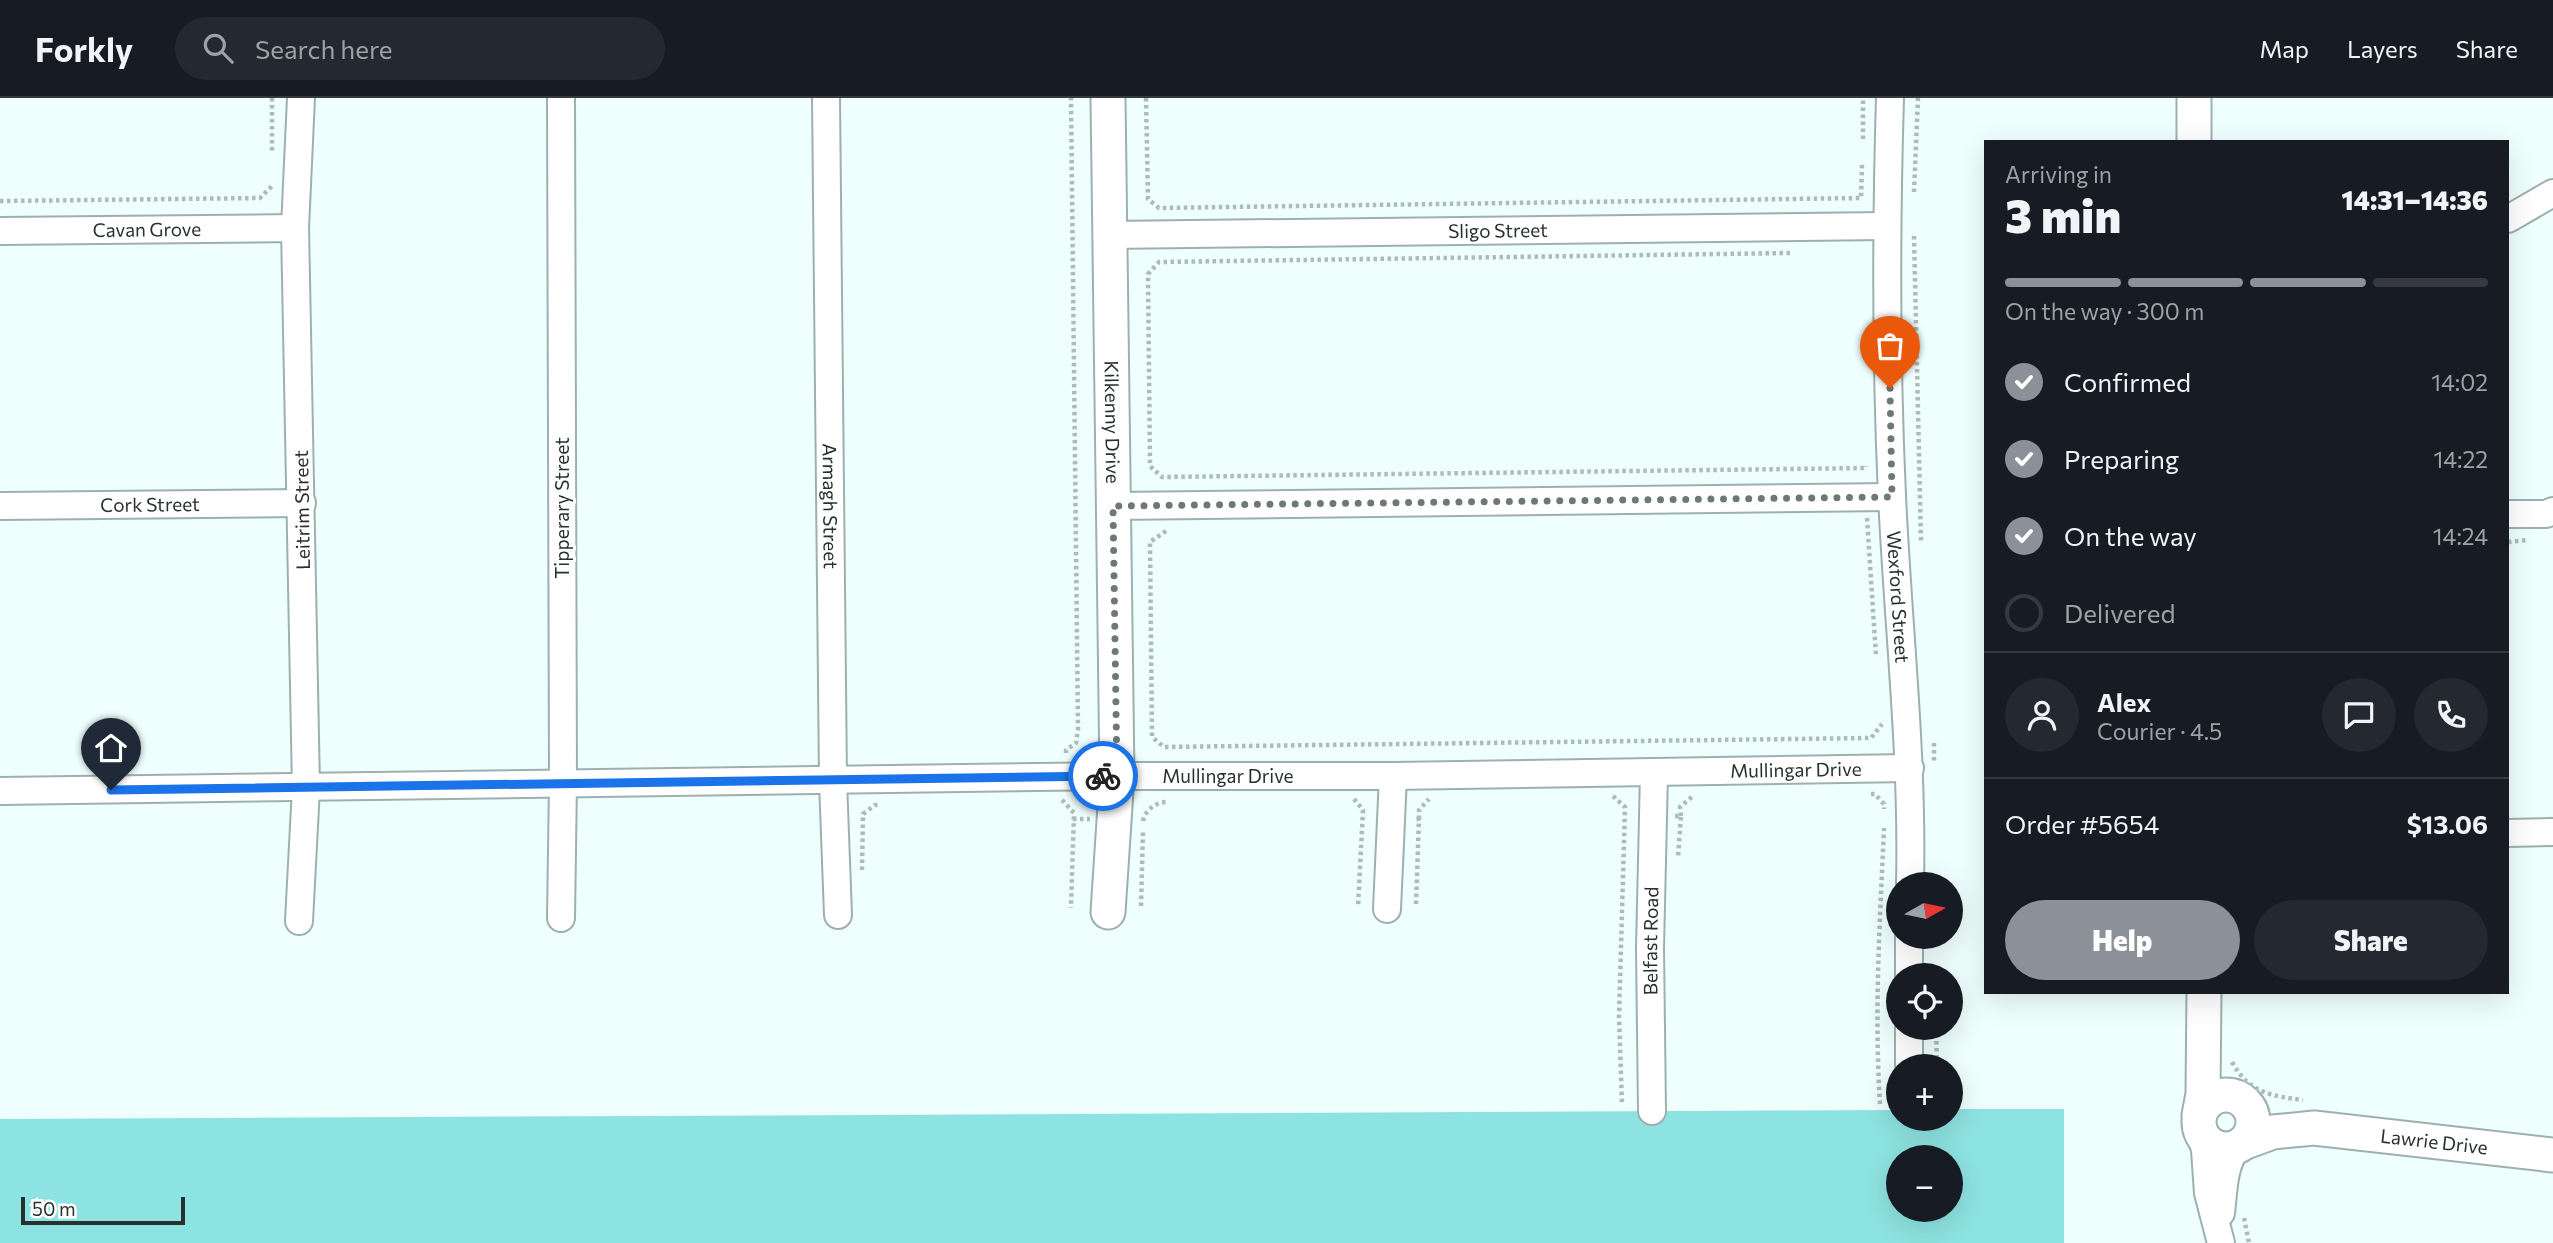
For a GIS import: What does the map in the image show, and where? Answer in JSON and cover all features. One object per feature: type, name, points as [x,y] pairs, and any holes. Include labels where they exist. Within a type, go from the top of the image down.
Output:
[{"type":"street","name":"Leitrim Street","points":[[299,921],[306,788],[295,228],[301,98]]},
{"type":"street","name":"Tipperary Street","points":[[561,98],[561,918]]},
{"type":"street","name":"Armagh Street","points":[[826,98],[833,781],[838,915]]},
{"type":"street","name":"Kilkenny Drive","points":[[1108,98],[1117,776],[1108,912]]},
{"type":"street","name":"Wexford Street","points":[[1890,98],[1886,226],[1892,497],[1922,765],[1911,872]]},
{"type":"street","points":[[2194,98],[2194,140]]},
{"type":"street","points":[[2509,218],[2553,193]]},
{"type":"street","name":"Sligo Street","points":[[1110,235],[1886,226]]},
{"type":"street","name":"Cavan Grove","points":[[0,231],[295,228]]},
{"type":"street","points":[[1113,506],[1892,497]]},
{"type":"street","name":"Cork Street","points":[[0,506],[302,503]]},
{"type":"street","points":[[2509,514],[2553,511]]},
{"type":"street","name":"Mullingar Drive","points":[[0,791],[563,782],[833,781],[1064,789],[1117,776],[1654,773],[1922,765]]},
{"type":"street","name":"Belfast Road","points":[[1652,1111],[1650,948],[1654,773]]},
{"type":"street","points":[[1387,909],[1393,776]]},
{"type":"street","points":[[2509,833],[2553,832]]},
{"type":"street","points":[[2204,1002],[2223,1071],[2233,1090],[2253,1099]]},
{"type":"street","points":[[2204,1002],[2200,1123],[2206,1157],[2208,1193],[2220,1237]]},
{"type":"street","points":[[2241,1144],[2227,1149],[2214,1146],[2204,1139],[2200,1123],[2205,1103],[2216,1096],[2228,1094],[2253,1099]]},
{"type":"street","points":[[2220,1237],[2227,1165],[2231,1155],[2250,1132],[2253,1120],[2249,1108],[2253,1099]]},
{"type":"street","name":"Lawrie Drive","points":[[2253,1099],[2314,1128]]},
{"type":"street","name":"Lawrie Drive","points":[[2241,1144],[2273,1132],[2314,1128],[2553,1155]]},
{"type":"path","points":[[272,98],[273,162]]},
{"type":"path","points":[[1071,98],[1078,729],[1076,743],[1066,750],[1064,789],[1074,813],[1071,908]]},
{"type":"path","points":[[1146,98],[1148,199],[1159,208],[1861,198],[1862,153]]},
{"type":"path","points":[[1863,139],[1864,98]]},
{"type":"path","points":[[1914,201],[1918,98]]},
{"type":"path","points":[[0,201],[260,198],[273,188],[273,175]]},
{"type":"path","points":[[1913,224],[1921,554]]},
{"type":"path","points":[[1791,253],[1159,261],[1148,274],[1150,466],[1162,477],[1866,468],[1866,454]]},
{"type":"path","points":[[1867,523],[1876,657]]},
{"type":"path","points":[[1177,531],[1164,531],[1150,542],[1152,737],[1164,747],[1871,738],[1882,726],[1881,712]]},
{"type":"path","points":[[1922,765],[1933,737]]},
{"type":"path","points":[[1049,802],[1064,789]]},
{"type":"path","points":[[1601,796],[1614,796],[1625,807],[1619,1017],[1622,1104]]},
{"type":"path","points":[[1419,819],[1419,810],[1430,798],[1441,798]]},
{"type":"path","points":[[1348,799],[1355,799],[1363,810],[1358,907]]},
{"type":"path","points":[[1141,906],[1143,818],[1158,803],[1176,802]]},
{"type":"path","points":[[862,883],[863,814],[875,805],[888,805]]},
{"type":"path","points":[[1880,1104],[1877,981],[1884,826]]},
{"type":"path","points":[[2229,1055],[2232,1065],[2253,1088],[2253,1099]]},
{"type":"shaded area","points":[[1963,1109],[2064,1109],[2064,1243],[0,1243],[0,1119],[1886,1110],[1886,1131],[1963,1131]]},
{"type":"way so far","points":[[1103,776],[1117,776],[1113,506],[1892,497],[1890,388]]},
{"type":"route","points":[[111,790],[1103,776]]}]
